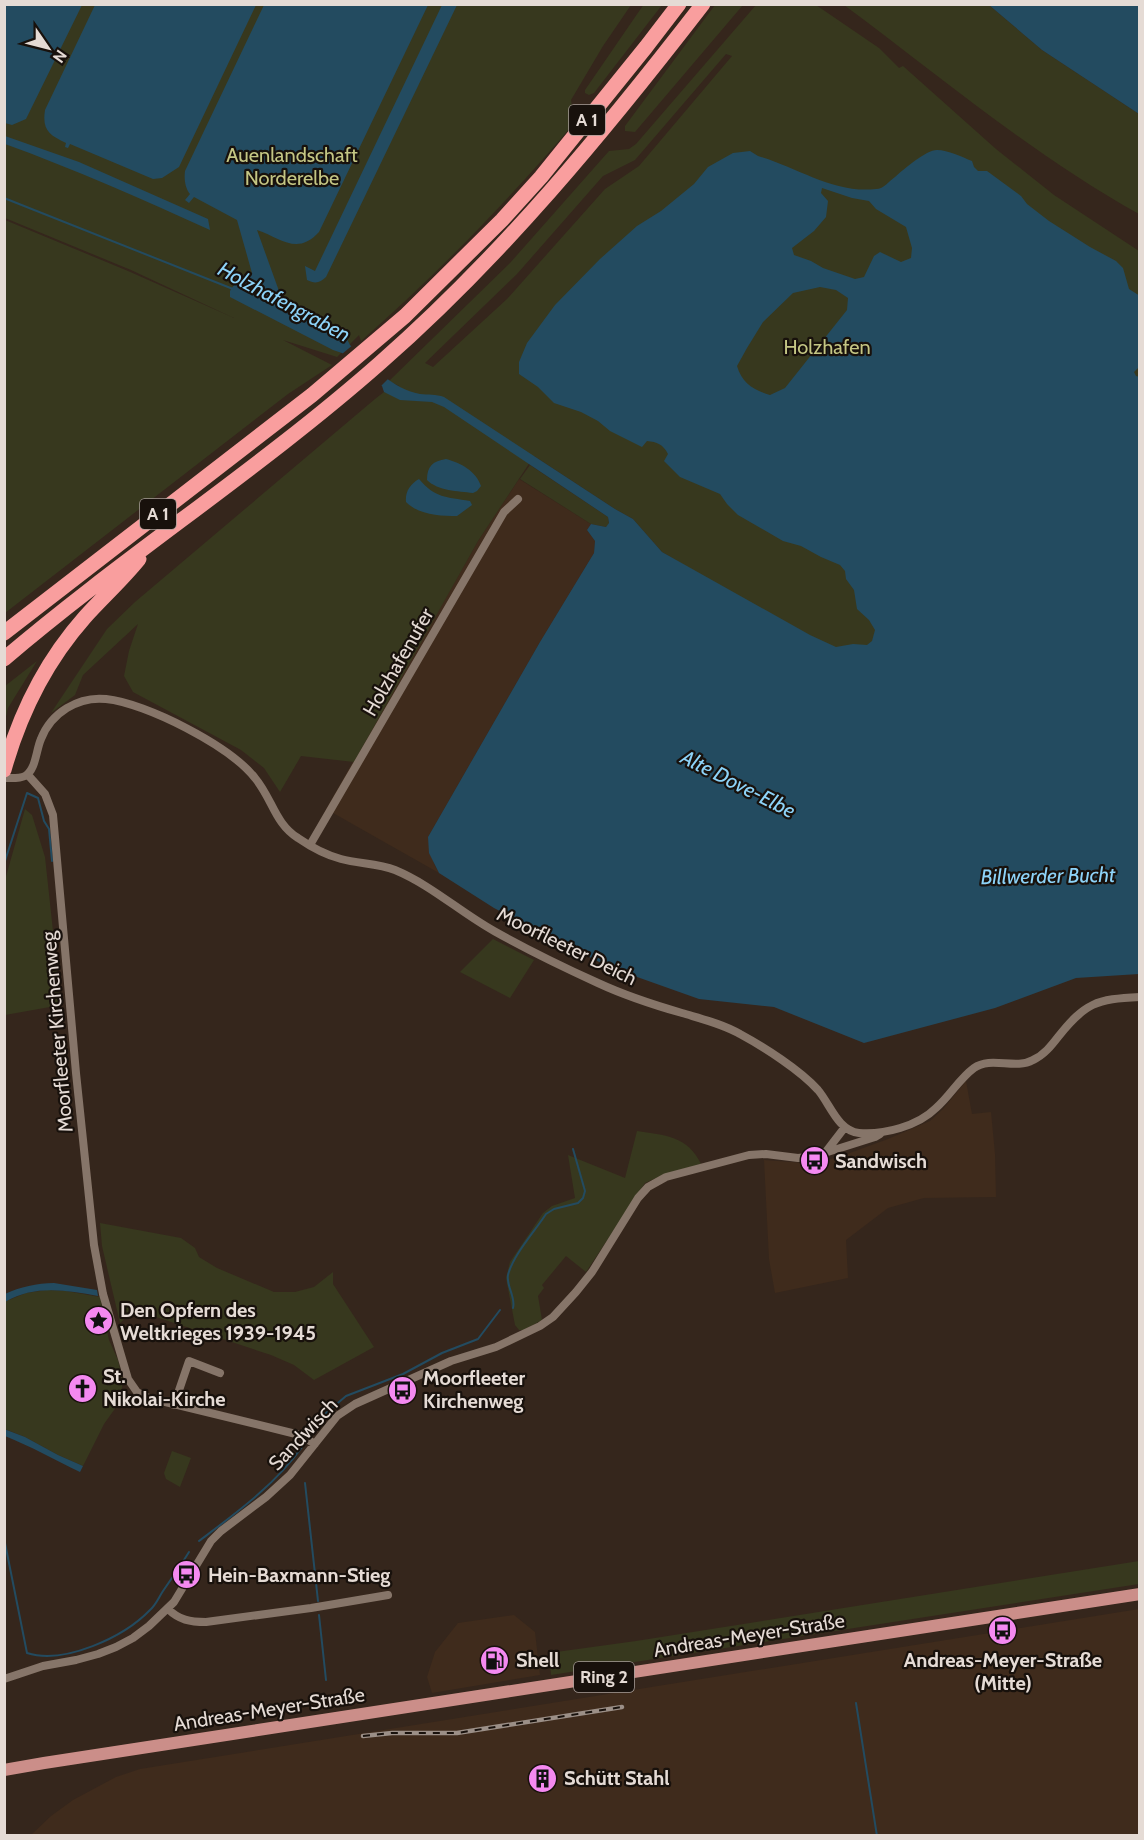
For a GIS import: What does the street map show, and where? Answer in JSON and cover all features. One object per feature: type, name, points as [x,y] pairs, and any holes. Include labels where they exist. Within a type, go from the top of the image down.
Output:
[{"type":"highway","name":"A 1","points":[[4,633],[303,402],[366,350],[450,273],[548,169],[679,4]]},
{"type":"highway","name":"A 1","points":[[4,659],[366,375],[457,292],[555,188],[703,4]]},
{"type":"highway","points":[[4,770],[24,711],[39,681],[60,649],[86,616],[119,583],[156,539]]},
{"type":"main road","name":"Andreas-Meyer-Straße","points":[[6,1769],[1140,1594]]},
{"type":"street","name":"Holzhafenufer","points":[[310,845],[504,512],[518,499]]},
{"type":"street","name":"Moorfleeter Deich","points":[[28,775],[41,737],[58,715],[70,706],[83,700],[94,699],[108,699],[138,706],[207,740],[242,764],[258,781],[280,823],[295,837],[325,854],[378,865],[403,874],[493,931],[598,983],[644,1002],[737,1032],[778,1058],[810,1083],[845,1127]]},
{"type":"street","points":[[4,778],[20,778],[28,775]]},
{"type":"street","name":"Moorfleeter Kirchenweg","points":[[28,775],[45,794],[53,814],[94,1245],[111,1325],[131,1385],[143,1396],[300,1435],[315,1444]]},
{"type":"street","points":[[825,1153],[845,1127],[860,1133],[886,1131],[911,1124],[927,1116],[978,1065],[1020,1064],[1036,1059],[1046,1051],[1078,1014],[1092,1004],[1107,999],[1140,997]]},
{"type":"street","name":"Sandwisch","points":[[4,1679],[43,1666],[76,1660],[116,1647],[133,1638],[168,1609],[211,1541],[290,1475],[337,1416],[355,1404],[451,1361],[517,1339],[553,1317],[592,1272],[638,1198],[657,1180],[749,1155],[810,1157],[886,1131]]},
{"type":"street","points":[[174,1405],[189,1361],[220,1373]]},
{"type":"street","points":[[168,1609],[176,1617],[190,1622],[206,1622],[388,1595]]},
{"type":"shaded area","points":[[519,479],[591,524],[587,530],[595,541],[594,553],[428,837],[434,864],[439,873],[326,809],[478,541]]},
{"type":"shaded area","points":[[966,1081],[972,1114],[991,1112],[996,1197],[924,1198],[888,1208],[846,1240],[848,1278],[775,1293],[769,1259],[764,1160],[806,1163],[836,1158],[888,1139],[930,1121]]},
{"type":"shaded area","points":[[1139,1609],[1139,1835],[31,1835],[73,1800],[116,1777],[140,1769]]},
{"type":"shaded area","points":[[514,1615],[535,1632],[540,1675],[432,1693],[427,1677],[435,1652],[458,1623]]},
{"type":"green space","points":[[644,4],[662,5],[594,93],[589,95],[585,93],[585,90]]},
{"type":"green space","name":"Auenlandschaft Norderelbe","points":[[5,5],[631,5],[571,100],[575,122],[499,208],[445,262],[361,341],[359,335],[337,357],[283,340],[332,365],[288,394],[5,613],[5,220],[234,318],[131,270],[5,218]]},
{"type":"green space","points":[[715,5],[743,5],[635,132],[625,131],[625,126]]},
{"type":"green space","name":"Holzhafen","points":[[756,5],[816,5],[879,48],[899,68],[903,66],[996,149],[1054,195],[1139,251],[1139,859],[860,668],[662,552],[633,519],[534,456],[478,541],[354,762],[301,756],[280,792],[264,768],[241,750],[133,692],[124,676],[138,624],[83,675],[75,695],[51,713],[107,629],[135,602],[375,399],[384,392],[387,393],[399,386],[389,381],[510,263],[609,151],[629,149],[636,144]],"holes":[[[726,54],[732,56],[639,166],[605,189],[507,299],[433,367],[425,363],[517,274],[603,176],[635,160]]]},
{"type":"green space","points":[[844,5],[989,5],[1042,50],[1139,114],[1139,214],[1062,167],[1025,141]]},
{"type":"green space","points":[[530,465],[608,517],[609,524],[606,527],[591,524],[520,479]]},
{"type":"green space","points":[[37,661],[8,708],[5,721],[5,686]]},
{"type":"green space","points":[[25,809],[32,815],[45,857],[61,1005],[5,1015],[5,880]]},
{"type":"green space","points":[[493,939],[534,960],[510,998],[460,972]]},
{"type":"green space","points":[[637,1131],[666,1136],[682,1142],[696,1155],[701,1164],[665,1174],[645,1183],[586,1272],[566,1256],[542,1285],[544,1288],[538,1296],[542,1320],[524,1330],[519,1330],[515,1325],[506,1278],[510,1262],[543,1213],[552,1206],[575,1198],[568,1155],[625,1178]]},
{"type":"green space","points":[[100,1223],[181,1238],[195,1248],[199,1257],[217,1268],[274,1292],[295,1292],[314,1287],[333,1272],[333,1284],[374,1347],[314,1380],[294,1365],[271,1355],[135,1310],[120,1323],[102,1246]]},
{"type":"green space","points":[[47,1290],[100,1297],[109,1340],[118,1360],[123,1382],[119,1403],[104,1424],[83,1466],[5,1429],[4,1302],[26,1293]]},
{"type":"green space","points":[[172,1451],[191,1458],[180,1487],[166,1479],[164,1473]]},
{"type":"green space","points":[[1139,1561],[1139,1584],[551,1675],[549,1653]]},
{"type":"water","points":[[4,5],[82,5],[26,119],[12,125],[5,123]]},
{"type":"water","points":[[95,5],[256,5],[179,167],[162,178],[153,179],[70,144],[68,148],[65,147],[66,143],[51,134],[46,127],[45,110]]},
{"type":"water","points":[[264,5],[428,5],[319,232],[311,239],[296,244],[257,230],[279,291],[285,301],[299,310],[299,315],[310,317],[347,339],[365,360],[400,387],[420,394],[444,397],[633,519],[662,552],[810,635],[836,647],[853,644],[867,645],[872,641],[875,630],[869,620],[857,609],[854,590],[840,565],[801,546],[783,541],[738,515],[720,494],[680,477],[664,461],[668,454],[659,444],[647,441],[642,447],[610,431],[581,412],[554,403],[538,387],[519,374],[519,362],[527,343],[555,305],[600,259],[637,226],[661,211],[694,184],[708,167],[733,153],[750,151],[845,188],[876,189],[882,188],[915,160],[927,153],[937,150],[950,152],[972,161],[978,171],[987,171],[1021,196],[1027,204],[1049,221],[1116,261],[1123,268],[1129,289],[1140,296],[1139,367],[1134,372],[1140,377],[1139,974],[1076,978],[995,1008],[864,1043],[774,1007],[699,999],[609,967],[494,908],[439,873],[429,853],[428,837],[594,553],[595,541],[587,530],[591,524],[606,527],[609,523],[608,517],[444,407],[432,402],[400,400],[384,392],[382,386],[342,353],[230,297],[230,291],[240,276],[252,273],[237,220],[194,197],[189,203],[185,200],[190,194],[185,183],[185,171]],"holes":[[[822,188],[869,201],[876,209],[906,227],[912,248],[911,258],[901,262],[880,252],[874,256],[864,277],[855,279],[794,255],[792,248],[814,231],[826,217],[828,201],[821,193]],[[820,287],[836,290],[848,298],[847,310],[785,388],[770,395],[753,388],[742,377],[737,366],[763,322],[793,293]]]},
{"type":"water","points":[[442,5],[457,5],[326,277],[317,282],[307,280],[305,266],[315,271]]},
{"type":"water","points":[[989,5],[1139,5],[1139,114],[1042,50]]},
{"type":"water","points":[[5,136],[79,162],[208,219],[210,230],[108,185],[5,144]]},
{"type":"water","points":[[446,459],[462,465],[476,476],[481,486],[477,491],[473,493],[448,490],[427,480],[428,471],[432,465]]},
{"type":"water","points":[[419,479],[436,493],[470,501],[472,505],[457,516],[437,515],[417,510],[406,502],[406,495],[413,483]]},
{"type":"water","points":[[54,1283],[97,1290],[98,1296],[50,1290],[27,1293],[5,1302],[5,1294],[23,1287]]},
{"type":"water","points":[[4,1429],[83,1466],[80,1472],[5,1436]]},
{"type":"pier","points":[[354,344],[390,377],[380,387],[342,354]]},
{"type":"waterway","name":"Holzhafengraben","points":[[4,198],[233,289]]},
{"type":"waterway","points":[[4,864],[27,793],[38,798],[44,821],[49,829],[52,861]]},
{"type":"waterway","points":[[513,1308],[508,1275],[519,1251],[546,1214],[554,1209],[578,1203],[583,1198],[585,1191],[573,1149]]},
{"type":"waterway","points":[[313,1430],[325,1414],[346,1396],[403,1374],[442,1353],[478,1339],[500,1310]]},
{"type":"waterway","points":[[199,1541],[267,1486],[302,1447]]},
{"type":"waterway","points":[[305,1483],[318,1601]]},
{"type":"waterway","points":[[4,1538],[27,1653],[42,1656],[75,1652],[125,1630],[154,1606],[189,1552]]},
{"type":"waterway","points":[[319,1615],[326,1680]]},
{"type":"waterway","points":[[856,1703],[877,1836]]},
{"type":"railway","points":[[363,1736],[392,1733],[457,1733],[622,1707]]},
{"type":"place","name":"Sandwisch","points":[[814,1161]]},
{"type":"place","name":"Den Opfern des Weltkrieges 1939-1945","points":[[99,1321]]},
{"type":"place","name":"St. Nikolai-Kirche","points":[[82,1388]]},
{"type":"place","name":"Moorfleeter Kirchenweg","points":[[402,1390]]},
{"type":"place","name":"Hein-Baxmann-Stieg","points":[[187,1575]]},
{"type":"place","name":"Andreas-Meyer-Straße (Mitte)","points":[[1003,1630]]},
{"type":"place","name":"Shell","points":[[495,1660]]},
{"type":"place","name":"Schütt Stahl","points":[[543,1778]]},
{"type":"water label","name":"Alte Dove-Elbe","points":[[738,784]]},
{"type":"water label","name":"Billwerder Bucht","points":[[1048,876]]}]
